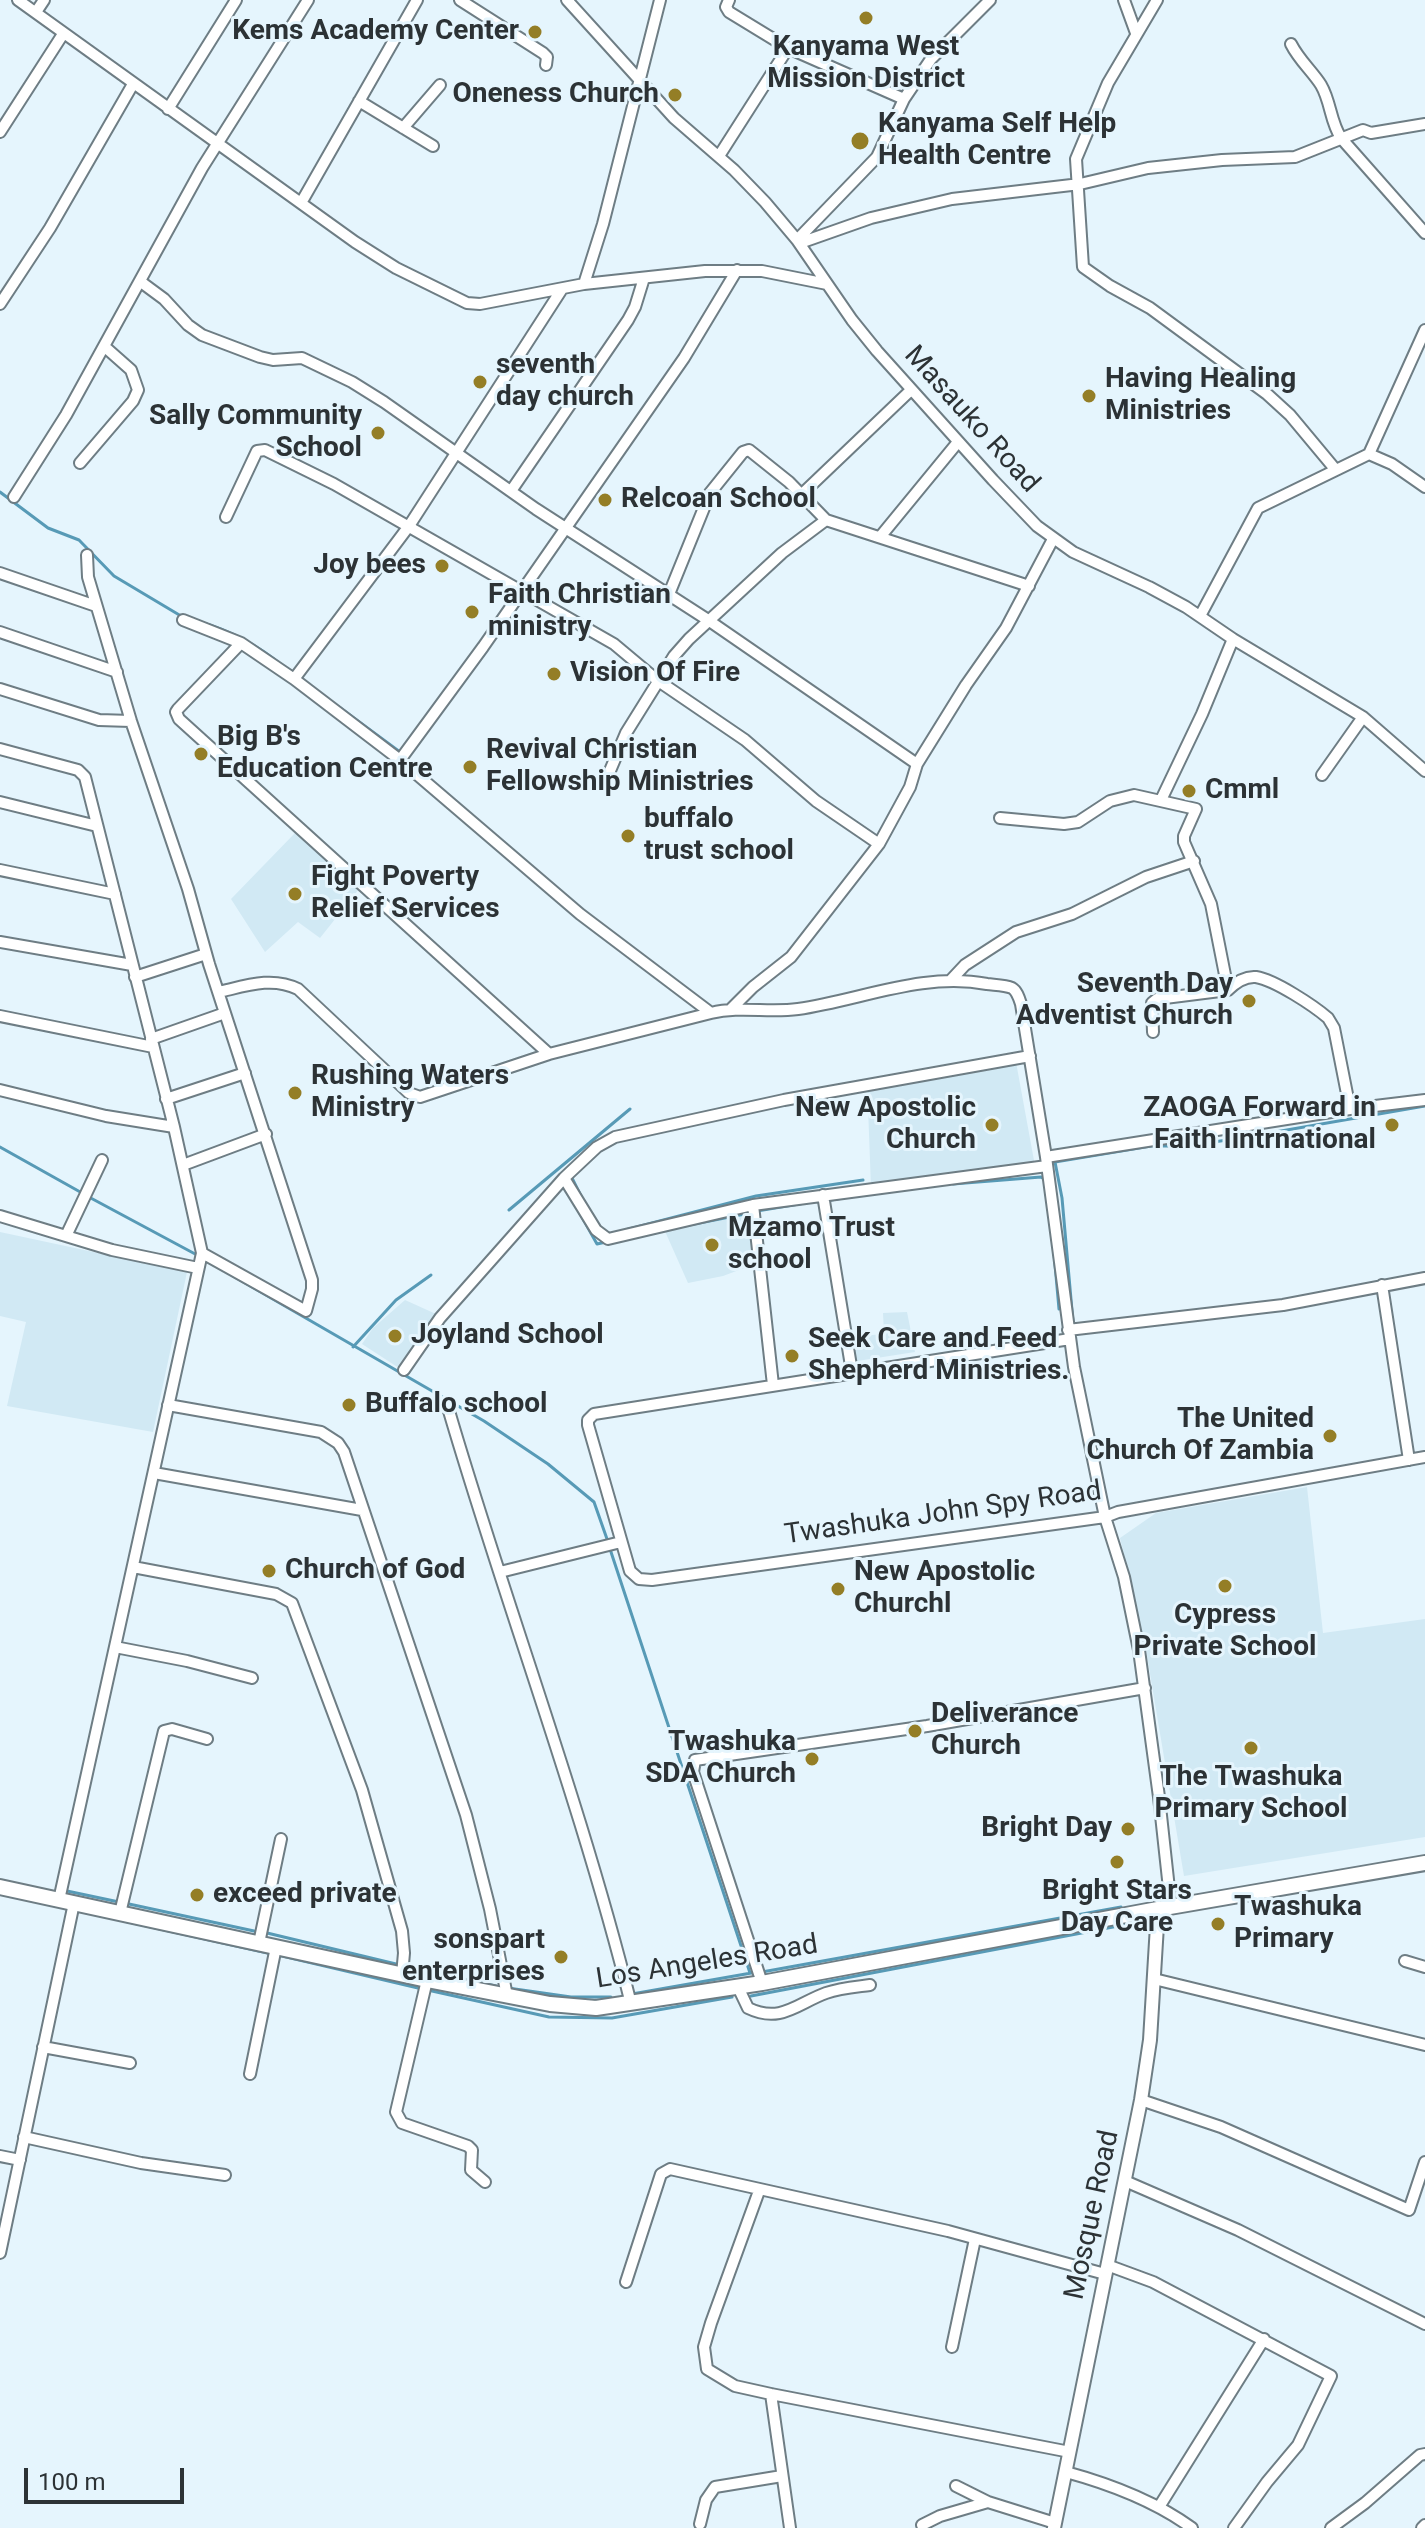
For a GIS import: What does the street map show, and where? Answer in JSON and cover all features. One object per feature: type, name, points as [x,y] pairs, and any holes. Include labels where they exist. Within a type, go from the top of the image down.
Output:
[{"type":"main road","name":"Los Angeles Road","points":[[0,1887],[427,1982],[572,2007],[605,2007],[762,1983],[1425,1863]]},
{"type":"street","points":[[18,0],[396,268],[467,303],[480,304],[584,284],[737,270],[778,273],[827,284]]},
{"type":"street","points":[[36,12],[44,0]]},
{"type":"street","points":[[168,109],[236,0]]},
{"type":"street","points":[[14,497],[105,347],[189,191],[308,0]]},
{"type":"street","points":[[301,203],[417,0]]},
{"type":"street","points":[[460,0],[543,53],[547,57],[546,65]]},
{"type":"street","points":[[584,284],[603,224],[660,0]]},
{"type":"street","points":[[729,0],[726,7],[729,12],[788,48],[904,99]]},
{"type":"street","points":[[799,241],[877,157],[904,99],[931,59],[990,0]]},
{"type":"street","points":[[1124,0],[1136,33]]},
{"type":"street","points":[[1157,0],[1094,113],[1079,150],[1076,168],[1080,184],[1083,267],[1150,308],[1267,394],[1290,415],[1335,469]]},
{"type":"street","name":"Masauko Road","points":[[572,2],[621,57],[638,82],[765,202],[799,241],[852,320],[911,390],[1021,510],[1053,539],[1099,565],[1161,592],[1363,717],[1425,771]]},
{"type":"street","points":[[0,132],[63,34]]},
{"type":"street","points":[[1291,44],[1300,61],[1321,85],[1330,105],[1333,126],[1341,138],[1425,233]]},
{"type":"street","points":[[719,156],[788,48]]},
{"type":"street","points":[[0,304],[50,228],[133,84]]},
{"type":"street","points":[[403,128],[440,85]]},
{"type":"street","points":[[359,101],[433,146]]},
{"type":"street","points":[[799,241],[909,208],[1005,191],[1080,184],[1148,168],[1222,160],[1295,157],[1363,130],[1371,133],[1425,124]]},
{"type":"street","points":[[400,760],[684,358],[737,270]]},
{"type":"street","points":[[511,491],[628,320],[644,278]]},
{"type":"street","points":[[141,282],[202,335],[273,360],[302,358],[363,388],[565,528],[708,620],[917,764]]},
{"type":"street","points":[[294,679],[409,526],[562,289]]},
{"type":"street","points":[[1200,616],[1258,508],[1369,454],[1425,330]]},
{"type":"street","points":[[80,463],[127,408],[138,390],[131,370],[105,347]]},
{"type":"street","points":[[802,494],[911,390]]},
{"type":"street","points":[[880,537],[958,442]]},
{"type":"street","points":[[226,517],[257,451],[261,449],[321,477],[614,644],[657,680],[745,740],[808,795],[879,844]]},
{"type":"street","points":[[669,594],[713,486],[743,452],[749,450],[802,494],[826,520],[1029,586]]},
{"type":"street","points":[[1369,454],[1392,464],[1425,487]]},
{"type":"street","points":[[611,784],[609,773],[618,750],[657,680],[689,639],[782,553],[826,520]]},
{"type":"street","points":[[730,1010],[791,957],[879,844],[910,787],[917,764],[1006,628],[1053,539]]},
{"type":"street","points":[[87,555],[88,577],[131,721],[188,889],[206,954],[312,1280],[306,1311],[202,1253]]},
{"type":"street","points":[[0,573],[96,606]]},
{"type":"street","points":[[183,620],[241,643],[294,679],[400,760],[580,914],[711,1013]]},
{"type":"street","points":[[0,632],[117,672]]},
{"type":"street","points":[[1161,800],[1233,639]]},
{"type":"street","points":[[241,643],[178,709],[179,719],[549,1054]]},
{"type":"street","points":[[0,689],[99,720],[131,721]]},
{"type":"street","points":[[1322,775],[1363,717]]},
{"type":"street","points":[[0,749],[81,771],[85,777],[174,1127],[202,1253],[115,1647],[43,2047],[0,2253]]},
{"type":"street","points":[[1000,818],[1064,824],[1078,822],[1110,801],[1134,795],[1196,809],[1184,836],[1211,904],[1228,990]]},
{"type":"street","points":[[0,802],[97,826]]},
{"type":"street","points":[[950,981],[965,965],[1016,932],[1072,914],[1146,877],[1194,861]]},
{"type":"street","points":[[0,870],[115,894]]},
{"type":"street","points":[[0,942],[132,965]]},
{"type":"street","points":[[135,977],[206,954]]},
{"type":"street","points":[[1153,1032],[1154,1000],[1228,990],[1241,980],[1257,977],[1293,995],[1328,1018],[1334,1028],[1350,1109]]},
{"type":"street","points":[[219,992],[263,982],[277,982],[298,989],[409,1093],[420,1097],[549,1054],[711,1013],[796,1009],[881,990],[950,981],[1012,988],[1019,997],[1030,1056],[1069,1334],[1105,1517],[1124,1577],[1145,1688],[1164,1908]]},
{"type":"street","points":[[0,1016],[152,1043],[225,1013]]},
{"type":"street","points":[[404,1370],[440,1318],[564,1178],[597,1147],[615,1137],[784,1100],[1030,1056]]},
{"type":"street","points":[[166,1099],[245,1073]]},
{"type":"street","points":[[0,1090],[106,1116],[174,1127]]},
{"type":"street","points":[[564,1178],[596,1230],[608,1239],[753,1205],[1047,1162],[1350,1109],[1425,1100]]},
{"type":"street","points":[[183,1165],[266,1134]]},
{"type":"street","points":[[66,1236],[102,1160]]},
{"type":"street","points":[[823,1195],[852,1372]]},
{"type":"street","points":[[753,1205],[773,1385],[1069,1334],[1283,1305],[1425,1278]]},
{"type":"street","points":[[0,1216],[112,1250],[198,1268]]},
{"type":"street","points":[[1382,1285],[1409,1460]]},
{"type":"street","name":"Twashuka John Spy Road","points":[[773,1385],[599,1412],[590,1416],[588,1425],[630,1571],[646,1581],[1105,1517],[1118,1512],[1425,1457]]},
{"type":"street","points":[[444,1404],[449,1411],[598,1883],[631,2004]]},
{"type":"street","points":[[168,1405],[321,1432],[344,1452],[466,1815],[490,1909],[507,1996]]},
{"type":"street","points":[[154,1473],[362,1510]]},
{"type":"street","points":[[500,1572],[621,1542]]},
{"type":"street","points":[[133,1567],[276,1594],[292,1603],[356,1773],[374,1830],[402,1931],[402,1975]]},
{"type":"street","points":[[115,1647],[252,1678]]},
{"type":"street","points":[[762,1983],[693,1772],[695,1760],[927,1726],[1145,1688]]},
{"type":"street","points":[[120,1913],[164,1731],[172,1729],[207,1739]]},
{"type":"street","points":[[259,1943],[281,1839]]},
{"type":"street","name":"Mosque Road","points":[[1054,2525],[1141,2100],[1164,1908]]},
{"type":"street","points":[[250,2074],[276,1947]]},
{"type":"street","points":[[1405,1961],[1425,1967]]},
{"type":"street","points":[[1154,1979],[1425,2045]]},
{"type":"street","points":[[427,1982],[396,2112],[402,2123],[468,2146],[472,2150],[471,2170],[485,2182]]},
{"type":"street","points":[[738,1987],[748,2008],[788,2013],[824,1994],[870,1985]]},
{"type":"street","points":[[43,2047],[130,2063]]},
{"type":"street","points":[[1141,2100],[1221,2127],[1409,2210],[1420,2197],[1425,2162]]},
{"type":"street","points":[[24,2137],[141,2163],[225,2175]]},
{"type":"street","points":[[0,2156],[20,2160]]},
{"type":"street","points":[[626,2282],[640,2233],[665,2170],[670,2169],[1153,2282],[1329,2374],[1332,2380],[1298,2445],[1234,2528]]},
{"type":"street","points":[[1125,2181],[1238,2230],[1425,2324]]},
{"type":"street","points":[[759,2191],[704,2347],[707,2369],[714,2375],[735,2386],[771,2394],[1070,2452]]},
{"type":"street","points":[[952,2347],[975,2239]]},
{"type":"street","points":[[1159,2507],[1264,2339]]},
{"type":"street","points":[[771,2394],[790,2528]]},
{"type":"street","points":[[1331,2528],[1425,2454]]},
{"type":"street","points":[[1066,2472],[1098,2481],[1159,2507],[1192,2528]]},
{"type":"street","points":[[700,2524],[706,2500],[715,2487],[782,2476]]},
{"type":"street","points":[[956,2486],[988,2502],[1054,2525]]},
{"type":"street","points":[[922,2525],[940,2516],[988,2502]]},
{"type":"shaded area","name":"Fight Poverty Relief Services","points":[[295,833],[359,889],[320,938],[298,922],[265,952],[231,899]]},
{"type":"shaded area","points":[[1016,1062],[1035,1166],[871,1188],[867,1079]]},
{"type":"shaded area","name":"Mzamo Trust school","points":[[751,1215],[755,1264],[723,1276],[688,1283],[664,1229]]},
{"type":"shaded area","points":[[0,1232],[187,1272],[153,1432],[7,1406],[26,1322],[0,1316]]},
{"type":"shaded area","name":"Joyland School","points":[[405,1300],[436,1314],[402,1370],[362,1344],[373,1328]]},
{"type":"shaded area","points":[[907,1312],[915,1352],[851,1362],[848,1337],[884,1334],[883,1313]]},
{"type":"shaded area","points":[[1307,1487],[1323,1633],[1425,1619],[1425,1837],[1184,1876],[1146,1650],[1120,1538],[1156,1513]]},
{"type":"waterway","points":[[0,492],[48,528],[79,540],[114,576],[181,616]]},
{"type":"waterway","points":[[200,622],[245,640],[284,667]]},
{"type":"waterway","points":[[339,707],[400,752]]},
{"type":"waterway","points":[[1076,1325],[1073,1322],[1062,1198],[1055,1162],[1151,1146],[1184,1146],[1235,1139],[1425,1106]]},
{"type":"waterway","points":[[509,1210],[630,1109]]},
{"type":"waterway","points":[[0,1147],[82,1193]]},
{"type":"waterway","points":[[571,1176],[581,1196]]},
{"type":"waterway","points":[[953,1184],[1044,1179]]},
{"type":"waterway","points":[[625,1230],[756,1196],[863,1180]]},
{"type":"waterway","points":[[87,1196],[197,1255]]},
{"type":"waterway","points":[[831,1200],[843,1198]]},
{"type":"waterway","points":[[757,1211],[817,1201]]},
{"type":"waterway","points":[[578,1210],[597,1244],[606,1242]]},
{"type":"waterway","points":[[684,1226],[750,1213]]},
{"type":"waterway","points":[[1054,1253],[1059,1309]]},
{"type":"waterway","points":[[353,1347],[396,1300],[431,1275]]},
{"type":"waterway","points":[[233,1276],[484,1421],[548,1464],[594,1502],[607,1539]]},
{"type":"waterway","points":[[610,1549],[750,1973]]},
{"type":"waterway","points":[[67,1891],[119,1902]]},
{"type":"waterway","points":[[129,1904],[254,1931]]},
{"type":"waterway","points":[[762,1972],[1121,1907]]},
{"type":"waterway","points":[[124,1921],[272,1954]]},
{"type":"waterway","points":[[751,1996],[1134,1923]]},
{"type":"waterway","points":[[263,1932],[396,1964]]},
{"type":"waterway","points":[[278,1955],[418,1988]]},
{"type":"waterway","points":[[406,1966],[500,1987]]},
{"type":"waterway","points":[[632,1994],[757,1972]]},
{"type":"waterway","points":[[508,1988],[571,1997],[611,1997]]},
{"type":"waterway","points":[[432,1991],[549,2017],[612,2018],[732,1997]]},
{"type":"place","name":"Kanyama West Mission District","points":[[866,18]]},
{"type":"place","name":"Kems Academy Center","points":[[535,32]]},
{"type":"place","name":"Oneness Church","points":[[675,95]]},
{"type":"place","name":"Kanyama Self Help Health Centre","points":[[860,141]]},
{"type":"place","name":"seventh day church","points":[[480,382]]},
{"type":"place","name":"Having Healing Ministries","points":[[1089,396]]},
{"type":"place","name":"Sally Community School","points":[[378,433]]},
{"type":"place","name":"Relcoan School","points":[[605,500]]},
{"type":"place","name":"Joy bees","points":[[442,566]]},
{"type":"place","name":"Faith Christian ministry","points":[[472,612]]},
{"type":"place","name":"Vision Of Fire","points":[[554,674]]},
{"type":"place","name":"Big B's Education Centre","points":[[201,754]]},
{"type":"place","name":"Revival Christian Fellowship Ministries","points":[[470,767]]},
{"type":"place","name":"Cmml","points":[[1189,791]]},
{"type":"place","name":"buffalo trust school","points":[[628,836]]},
{"type":"place","name":"Fight Poverty Relief Services","points":[[295,894]]},
{"type":"place","name":"Seventh Day Adventist Church","points":[[1249,1001]]},
{"type":"place","name":"Rushing Waters Ministry","points":[[295,1093]]},
{"type":"place","name":"New Apostolic Church","points":[[992,1125]]},
{"type":"place","name":"ZAOGA Forward in Faith Iintrnational","points":[[1392,1125]]},
{"type":"place","name":"Mzamo Trust school","points":[[712,1245]]},
{"type":"place","name":"Joyland School","points":[[395,1336]]},
{"type":"place","name":"Seek Care and Feed Shepherd Ministries.","points":[[792,1356]]},
{"type":"place","name":"Buffalo school","points":[[349,1405]]},
{"type":"place","name":"The United Church Of Zambia","points":[[1330,1436]]},
{"type":"place","name":"Church of God","points":[[269,1571]]},
{"type":"place","name":"Cypress Private School","points":[[1225,1586]]},
{"type":"place","name":"New Apostolic Churchl","points":[[838,1589]]},
{"type":"place","name":"Deliverance Church","points":[[915,1731]]},
{"type":"place","name":"The Twashuka Primary School","points":[[1251,1748]]},
{"type":"place","name":"Twashuka SDA Church","points":[[812,1759]]},
{"type":"place","name":"Bright Day","points":[[1128,1829]]},
{"type":"place","name":"Bright Stars Day Care","points":[[1117,1862]]},
{"type":"place","name":"exceed private","points":[[197,1895]]},
{"type":"place","name":"Twashuka Primary","points":[[1218,1924]]},
{"type":"place","name":"sonspart enterprises","points":[[561,1957]]}]
